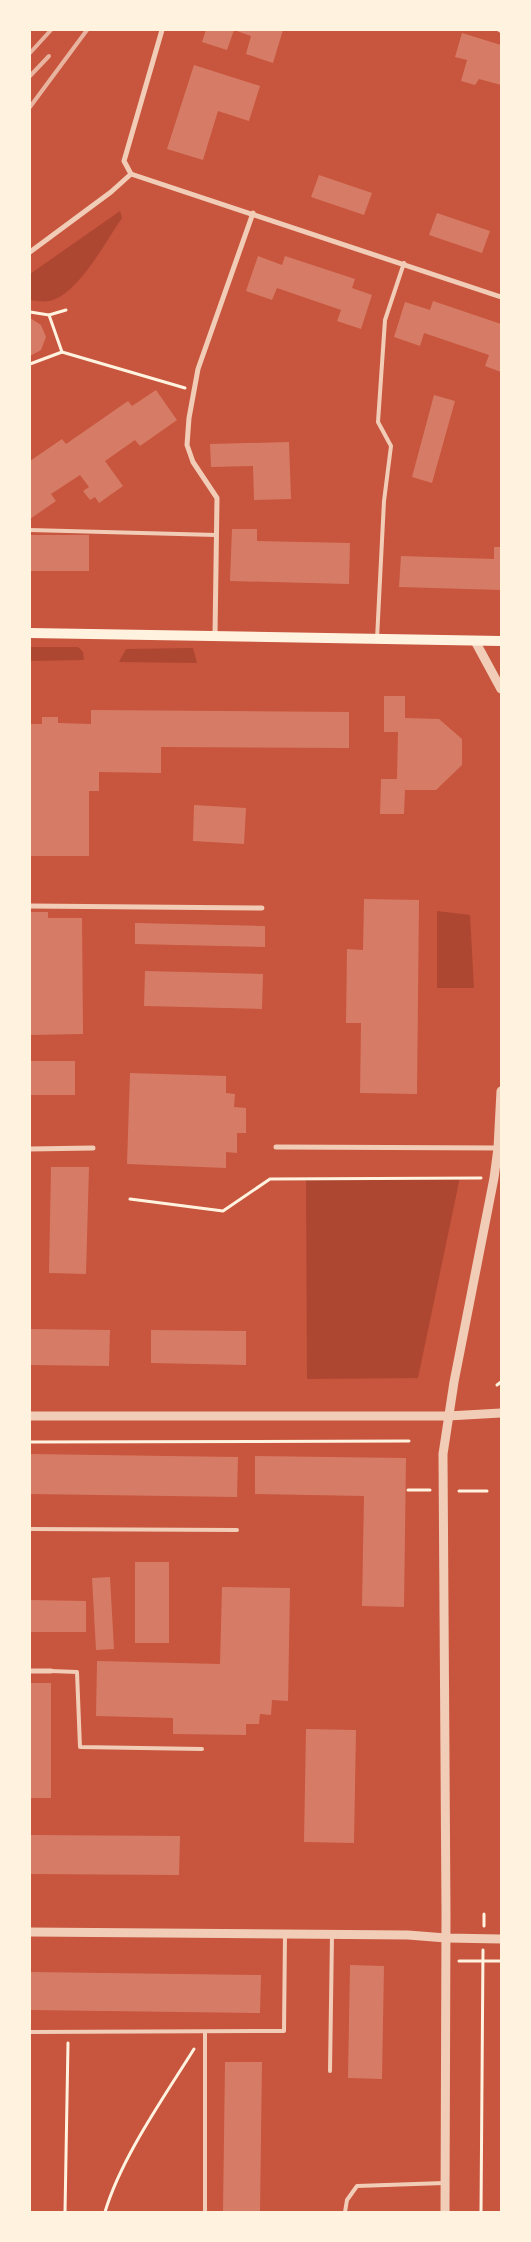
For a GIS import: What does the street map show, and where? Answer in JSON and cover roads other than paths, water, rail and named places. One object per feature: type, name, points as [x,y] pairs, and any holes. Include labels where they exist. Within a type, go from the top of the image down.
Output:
[{"type":"main road","points":[[30,632],[501,641]]},
{"type":"street","points":[[162,30],[124,161],[131,174],[404,263],[501,297]]},
{"type":"street","points":[[30,252],[131,174]]},
{"type":"street","points":[[214,635],[217,498],[193,462],[187,445],[198,369],[253,213]]},
{"type":"street","points":[[475,642],[501,689]]},
{"type":"street","points":[[30,906],[262,908]]},
{"type":"street","points":[[445,2212],[446,1938],[443,1454],[448,1416],[499,1148],[501,1091]]},
{"type":"street","points":[[276,1147],[499,1148]]},
{"type":"street","points":[[30,1149],[93,1148]]},
{"type":"street","points":[[30,1416],[448,1416],[501,1413]]},
{"type":"street","points":[[30,1671],[51,1671]]},
{"type":"street","points":[[30,1932],[408,1935],[501,1939]]},
{"type":"lane","points":[[377,639],[384,501],[391,446],[378,422],[385,320],[404,263]]},
{"type":"lane","points":[[30,530],[216,535]]},
{"type":"lane","points":[[30,1529],[237,1530]]},
{"type":"lane","points":[[51,1671],[77,1672],[80,1747],[202,1749]]},
{"type":"lane","points":[[30,2032],[284,2031],[285,1934]]},
{"type":"lane","points":[[330,2071],[332,1935]]},
{"type":"lane","points":[[205,2032],[205,2212]]},
{"type":"lane","points":[[346,2212],[347,2200],[357,2186],[444,2183]]},
{"type":"railway","points":[[30,53],[51,30]]},
{"type":"railway","points":[[30,107],[87,30]]},
{"type":"railway","points":[[30,76],[49,56]]}]
